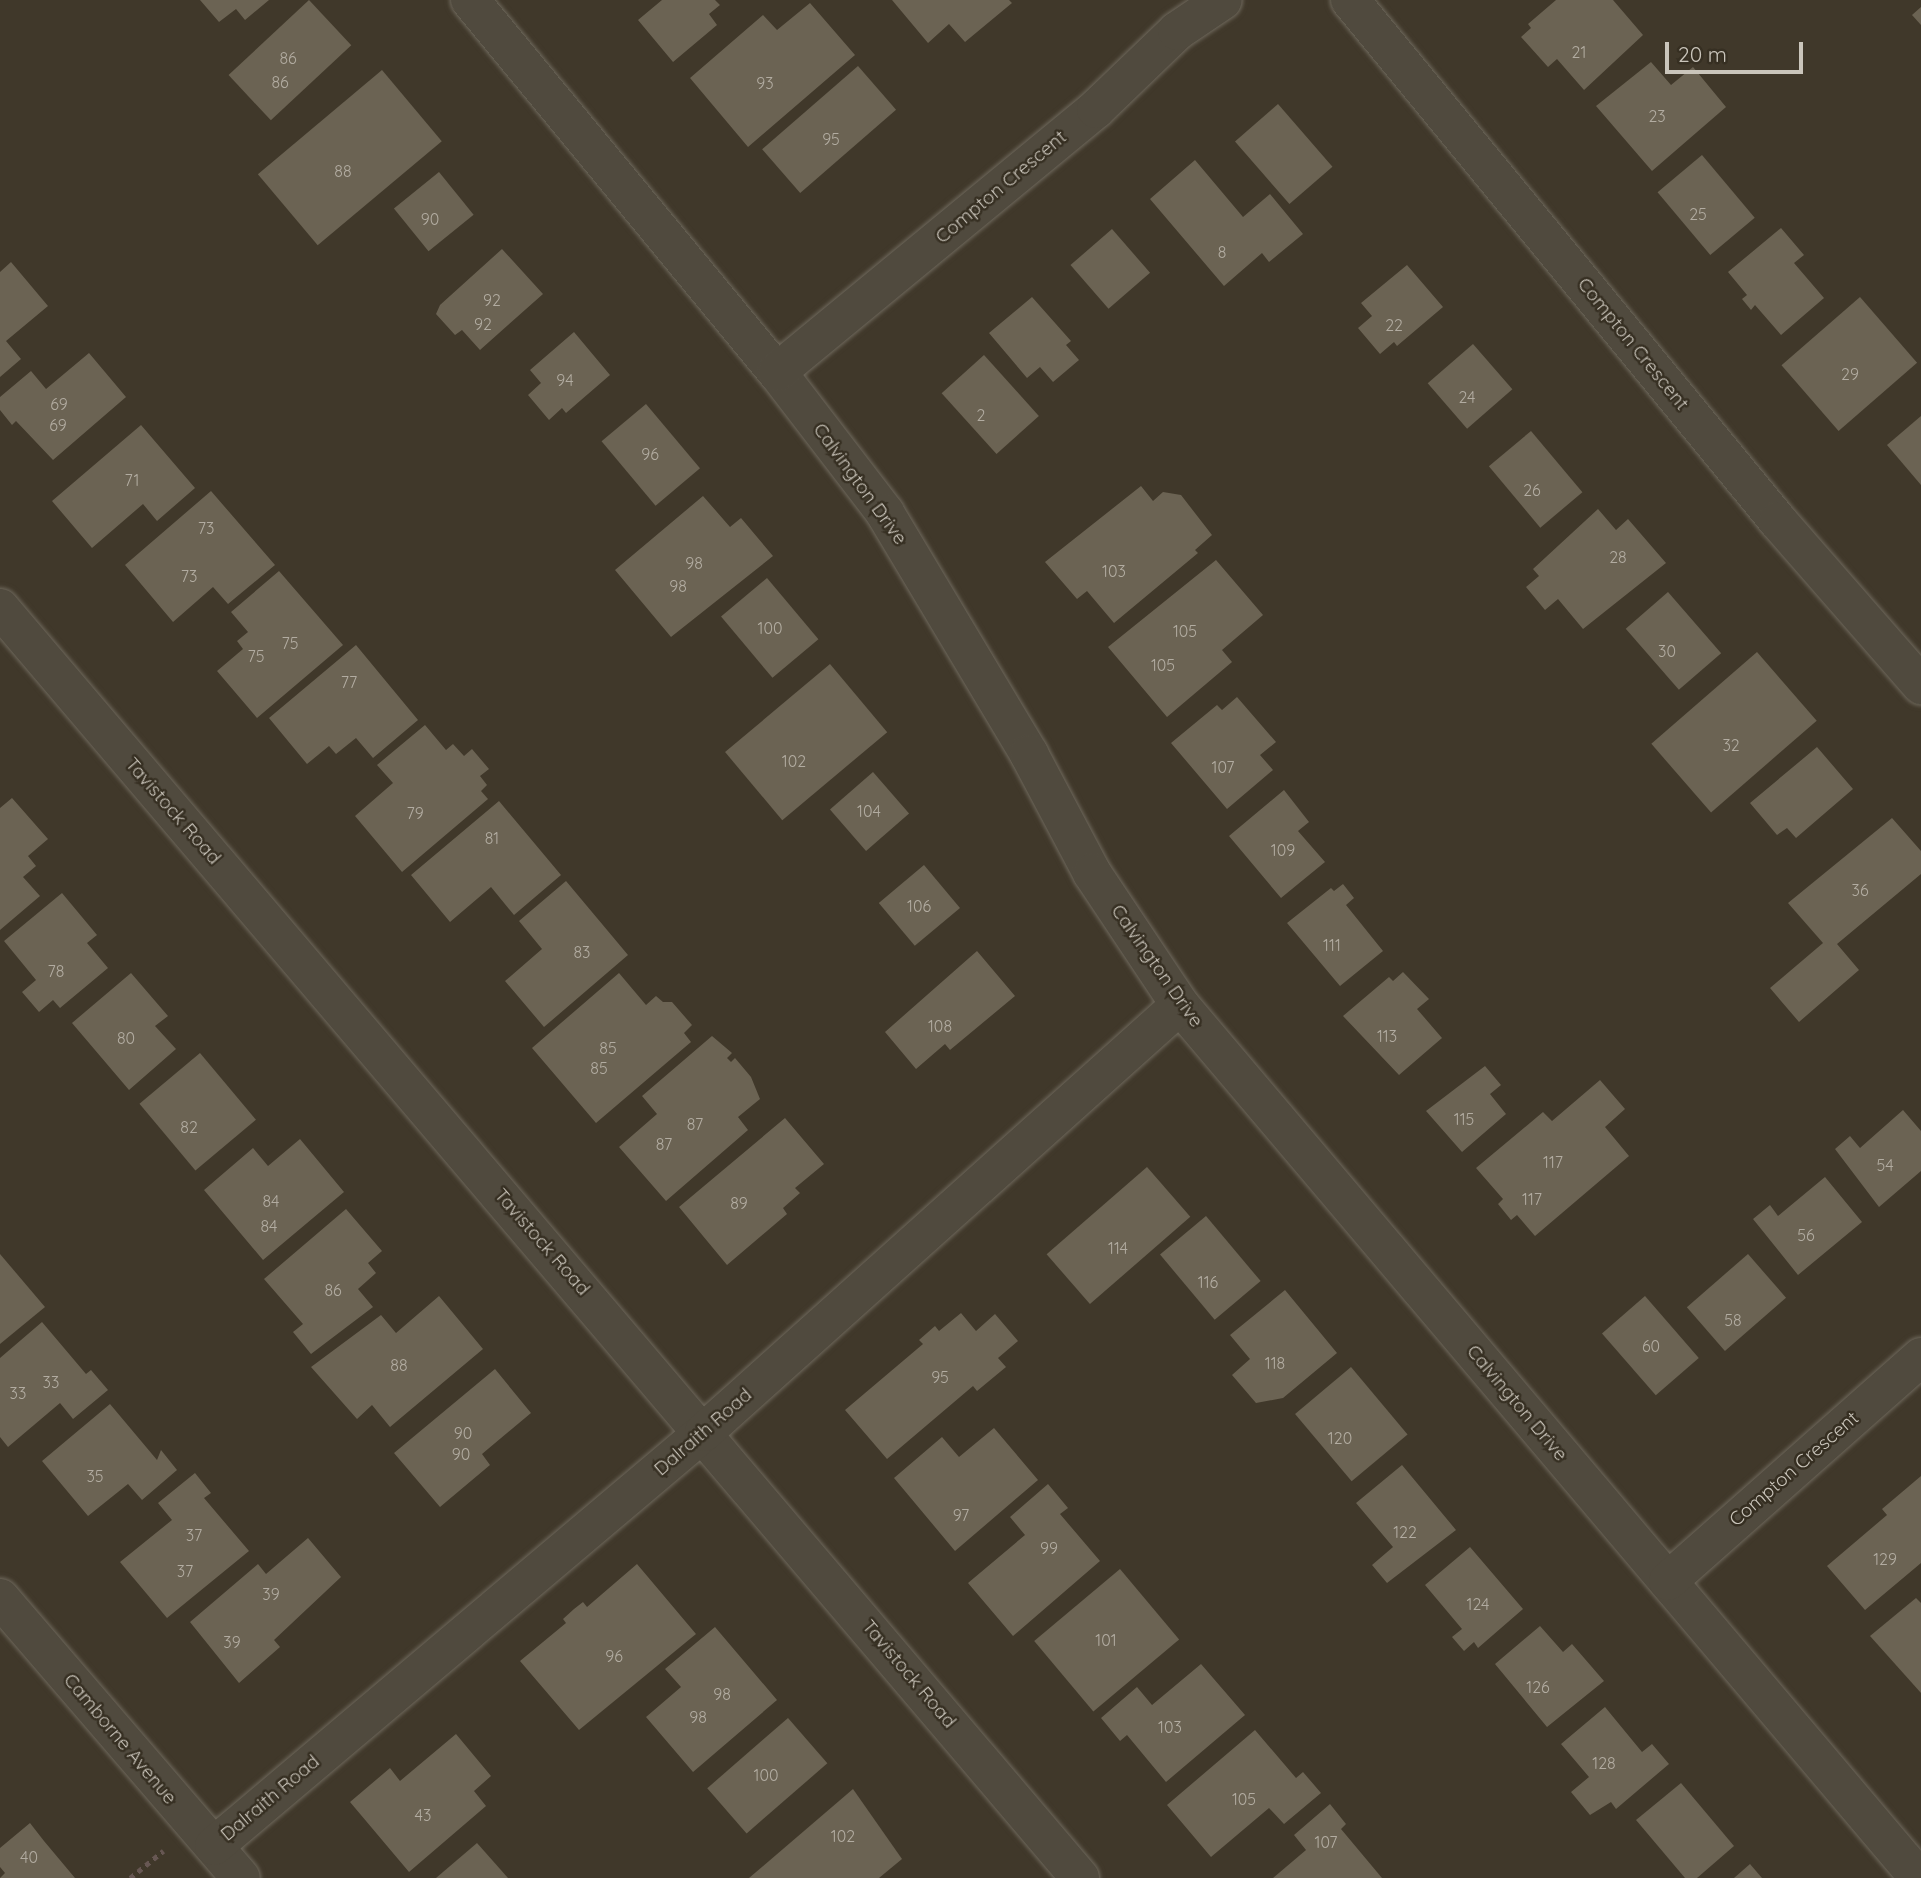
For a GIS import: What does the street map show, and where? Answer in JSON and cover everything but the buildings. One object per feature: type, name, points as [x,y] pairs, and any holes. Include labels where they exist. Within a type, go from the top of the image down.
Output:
[{"type":"street","name":"Calvington Drive","points":[[470,0],[777,372],[885,513],[1028,754],[1092,873],[1180,1004],[1919,1878]]},
{"type":"street","name":"Compton Crescent","points":[[777,372],[1096,109],[1177,31],[1223,0]]},
{"type":"street","name":"Compton Crescent","points":[[1350,0],[1778,521],[1921,685]]},
{"type":"street","name":"Tavistock Road","points":[[0,608],[704,1432],[1080,1878]]},
{"type":"street","name":"Dalraith Road","points":[[214,1846],[704,1432],[1180,1004]]},
{"type":"street","name":"Compton Crescent","points":[[1668,1581],[1921,1357]]},
{"type":"street","name":"Camborne Avenue","points":[[0,1598],[241,1878]]}]
